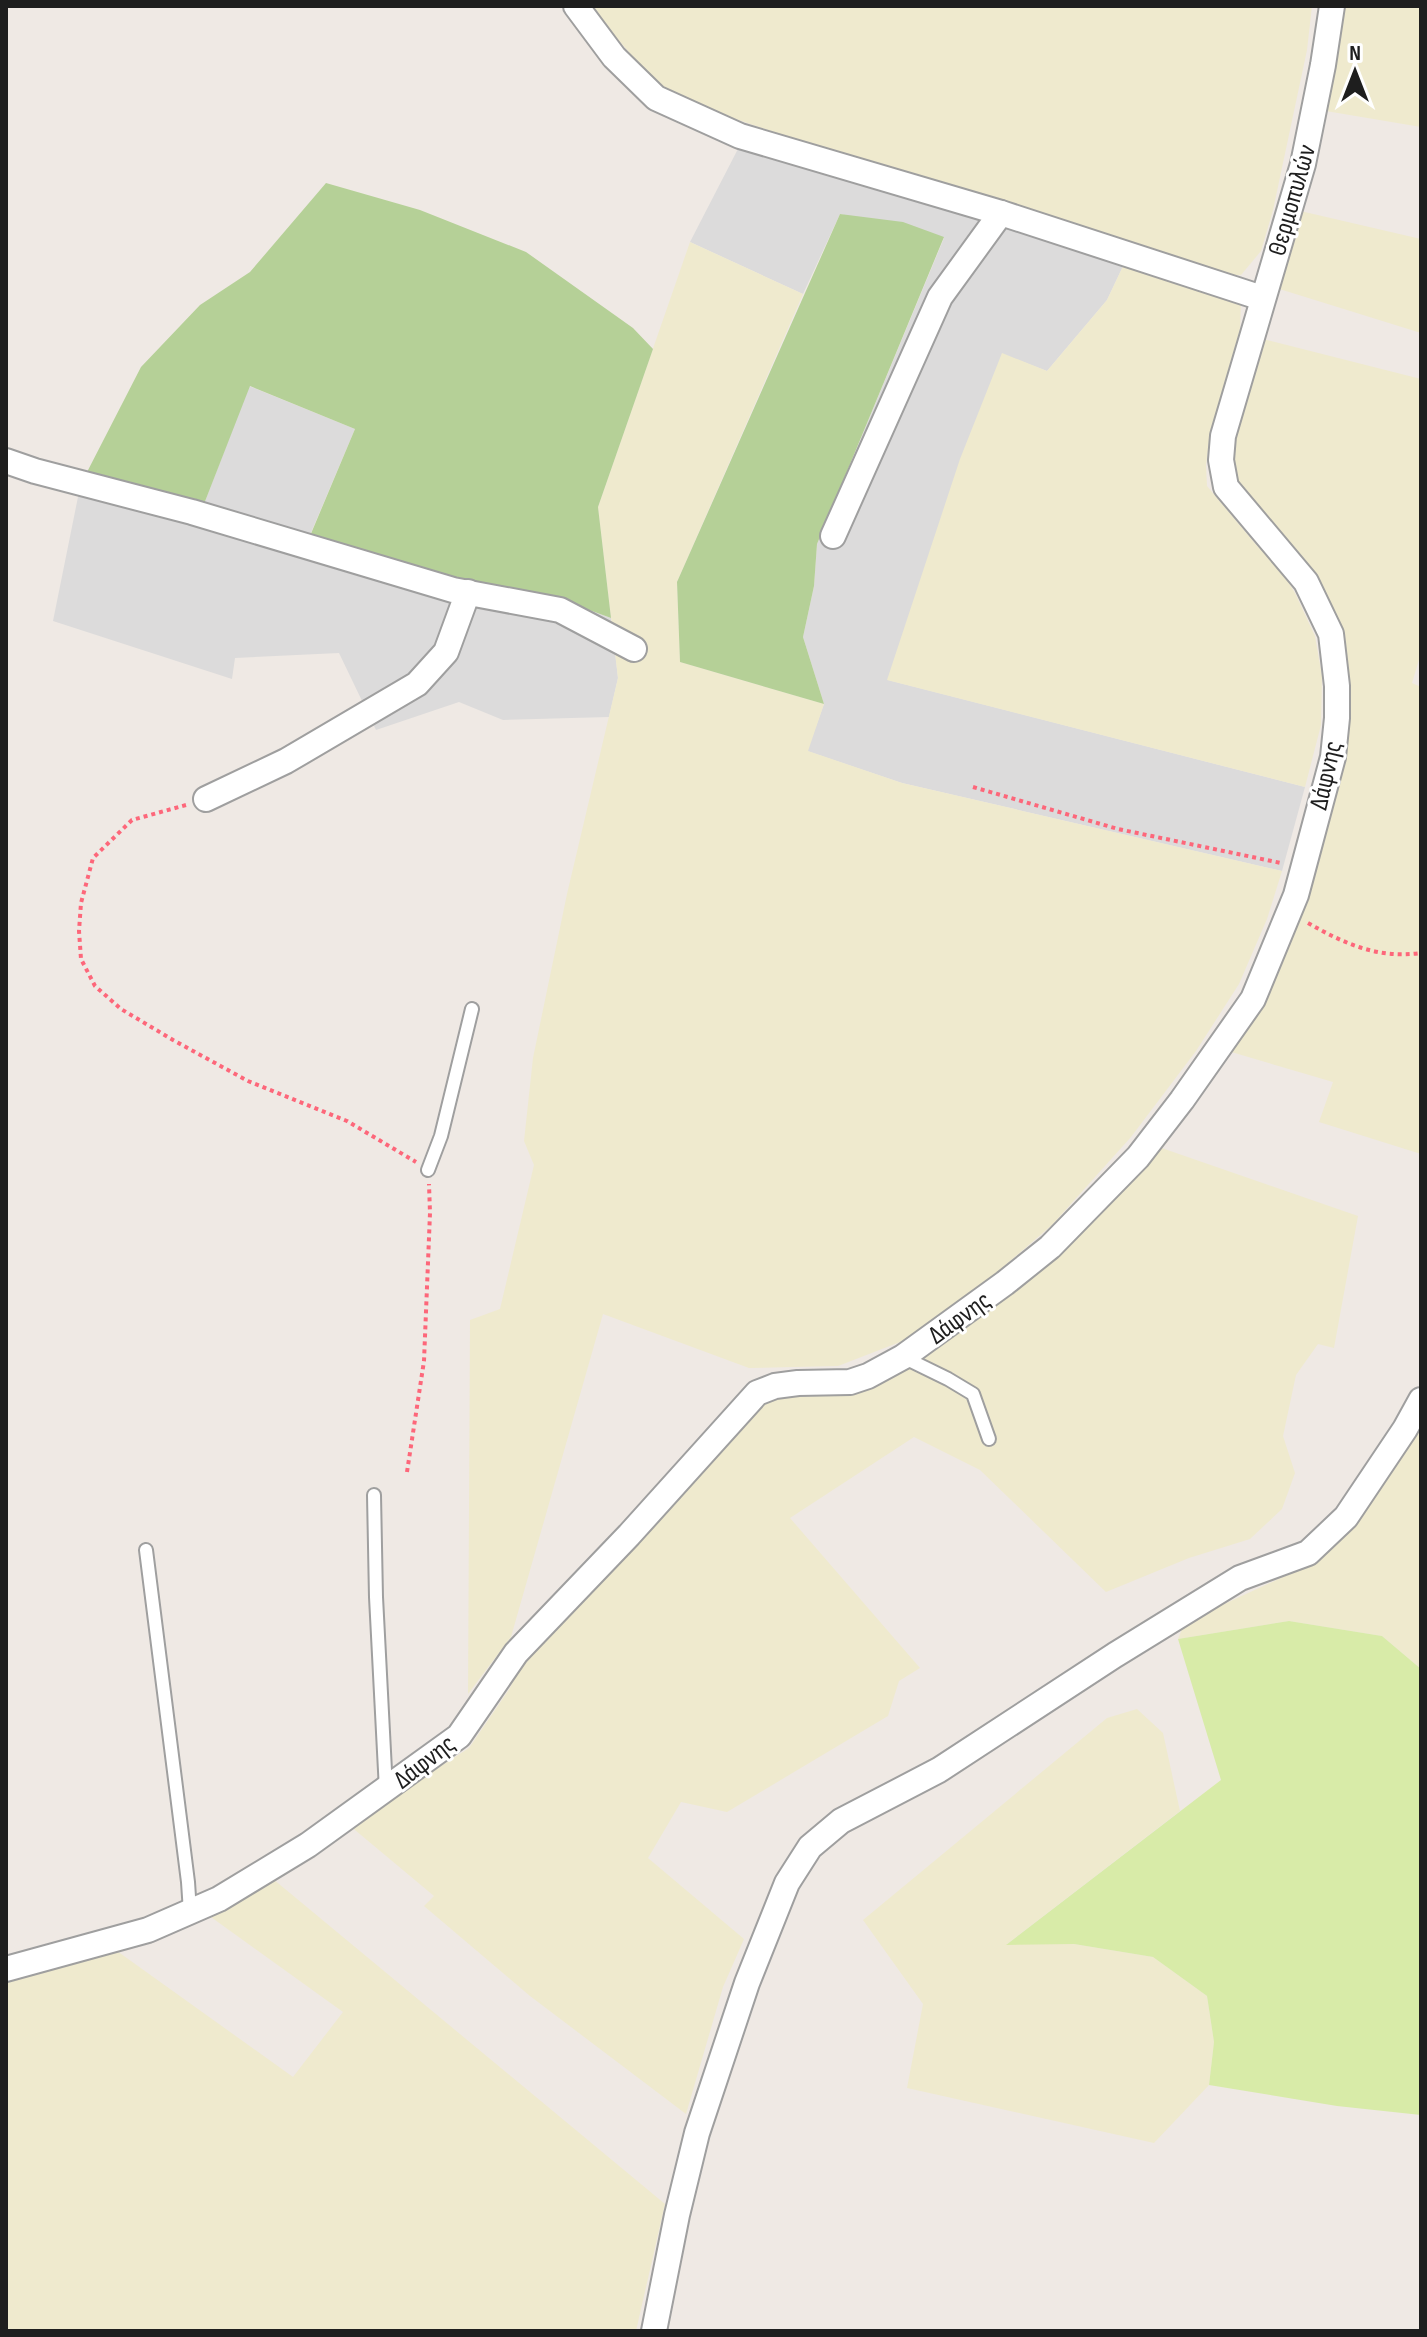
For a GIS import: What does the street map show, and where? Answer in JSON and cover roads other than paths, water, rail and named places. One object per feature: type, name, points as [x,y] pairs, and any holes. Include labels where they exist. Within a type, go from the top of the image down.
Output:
[{"type":"street","points":[[576,6],[614,57],[656,98],[740,136],[1001,213],[1262,298]]},
{"type":"street","name":"Θερμοπυλών","points":[[1262,298],[1303,164],[1332,6]]},
{"type":"street","points":[[833,536],[940,297],[1001,213]]},
{"type":"street","name":"Δάφνης","points":[[6,1969],[148,1930],[219,1899],[308,1845],[386,1790],[459,1736],[516,1653],[629,1535],[757,1393],[775,1386],[798,1383],[850,1382],[903,1357],[1050,1247],[1138,1157],[1182,1100],[1253,999],[1296,895],[1333,757],[1337,718],[1331,634],[1306,582],[1226,487],[1221,460],[1223,436],[1262,298]]},
{"type":"street","points":[[6,461],[468,592],[560,610],[634,649]]},
{"type":"street","points":[[206,799],[286,761],[417,684],[446,652],[468,592]]},
{"type":"street","points":[[654,2331],[697,2133],[747,1983],[787,1883],[810,1847],[841,1821],[939,1770],[1199,1602],[1240,1578],[1308,1553],[1346,1517],[1421,1400]]},
{"type":"lane","points":[[428,1170],[441,1136],[472,1009]]},
{"type":"lane","points":[[903,1357],[973,1394],[989,1439]]},
{"type":"lane","points":[[374,1495],[386,1790]]},
{"type":"lane","points":[[146,1550],[190,1912]]}]
